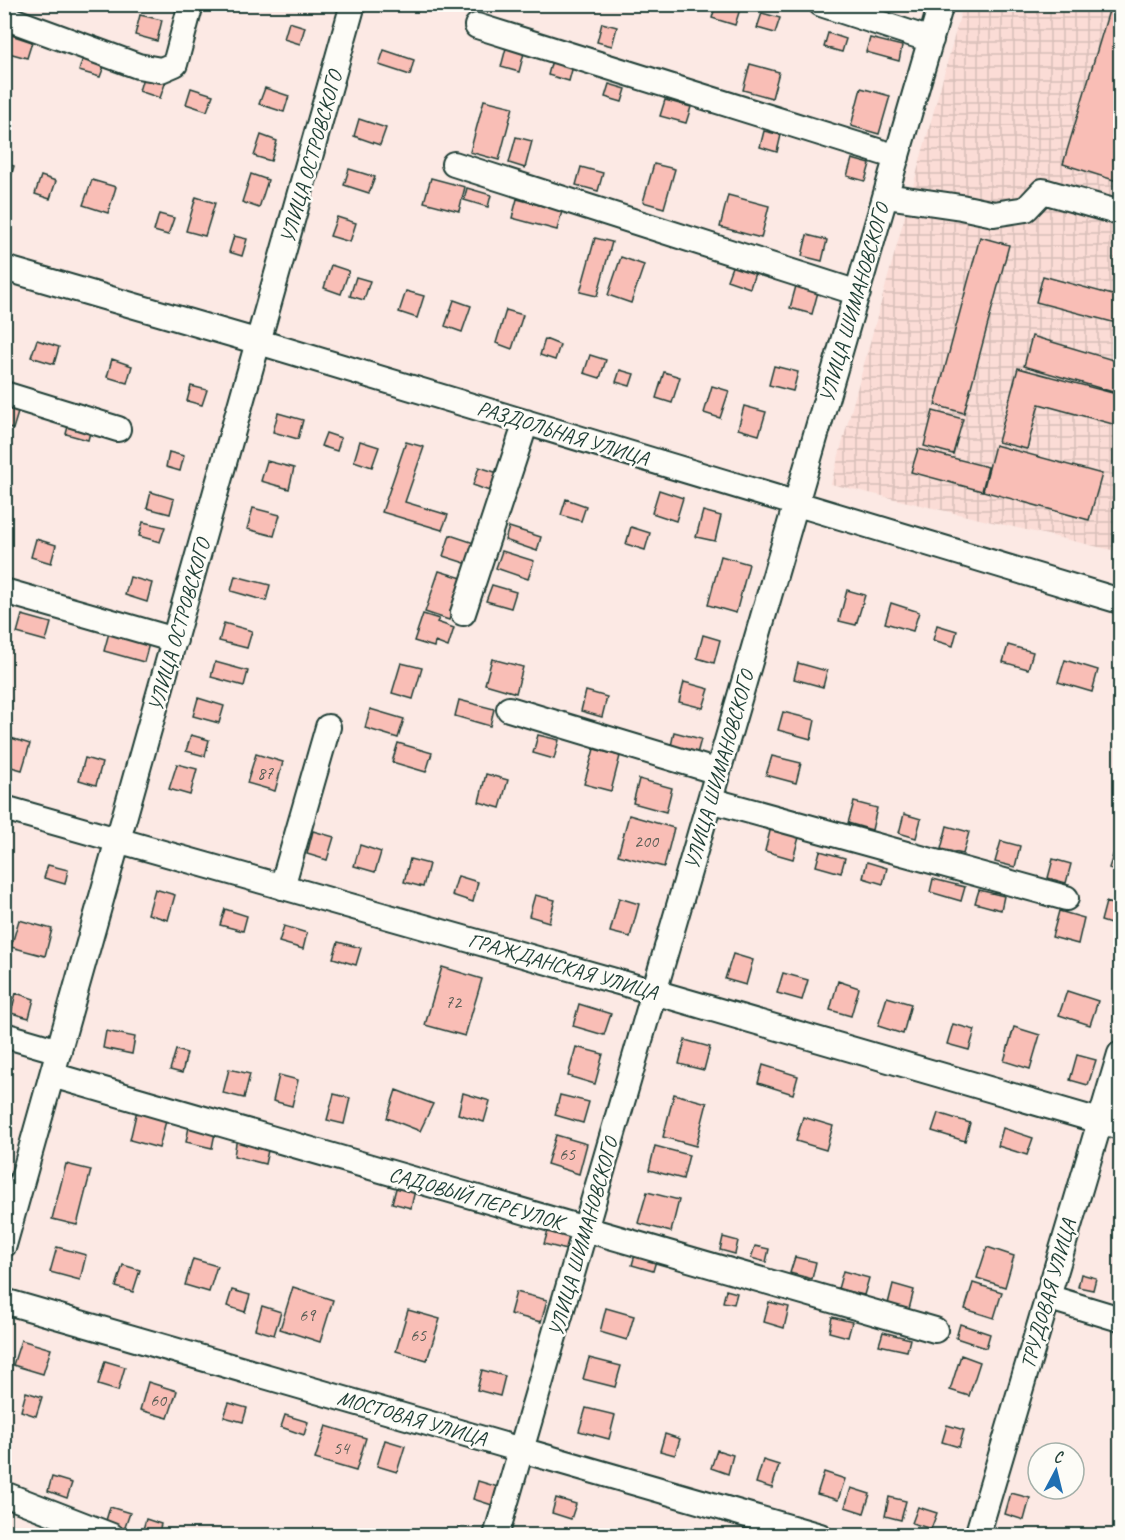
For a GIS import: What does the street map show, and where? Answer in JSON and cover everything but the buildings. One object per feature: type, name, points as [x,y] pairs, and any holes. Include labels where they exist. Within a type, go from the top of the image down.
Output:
[{"type":"street","points":[[4,16],[138,66],[160,70],[175,64],[191,4]]},
{"type":"street","name":"УЛИЦА ОСТРОВСКОГО","points":[[4,1245],[353,4]]},
{"type":"street","points":[[821,4],[931,40]]},
{"type":"street","name":"УЛИЦА ШИМАНОВСКОГО","points":[[496,1536],[941,4]]},
{"type":"street","points":[[477,26],[897,157]]},
{"type":"street","points":[[454,164],[858,293]]},
{"type":"street","points":[[886,196],[994,214],[1026,209],[1043,191],[1120,213]]},
{"type":"street","name":"РАЗДОЛЬНАЯ УЛИЦА","points":[[4,268],[259,342],[1120,601]]},
{"type":"street","points":[[4,394],[118,429]]},
{"type":"street","points":[[463,613],[526,422]]},
{"type":"street","points":[[4,591],[175,640]]},
{"type":"street","points":[[509,708],[718,772]]},
{"type":"street","points":[[282,887],[328,727]]},
{"type":"street","points":[[710,800],[1066,898]]},
{"type":"street","name":"ГРАЖДАНСКАЯ УЛИЦА","points":[[4,808],[1110,1124]]},
{"type":"street","points":[[4,1035],[59,1051]]},
{"type":"street","name":"ТРУДОВАЯ УЛИЦА","points":[[977,1536],[1047,1297],[1110,1124],[1120,1054]]},
{"type":"street","name":"САДОВЫЙ ПЕРЕУЛОК","points":[[52,1075],[935,1330]]},
{"type":"street","points":[[1047,1297],[1120,1319]]},
{"type":"street","name":"МОСТОВАЯ УЛИЦА","points":[[4,1301],[820,1536]]},
{"type":"street","points":[[4,1494],[111,1536]]},
{"type":"shaded area","points":[[963,5],[1120,5],[1120,552],[831,484]]}]
